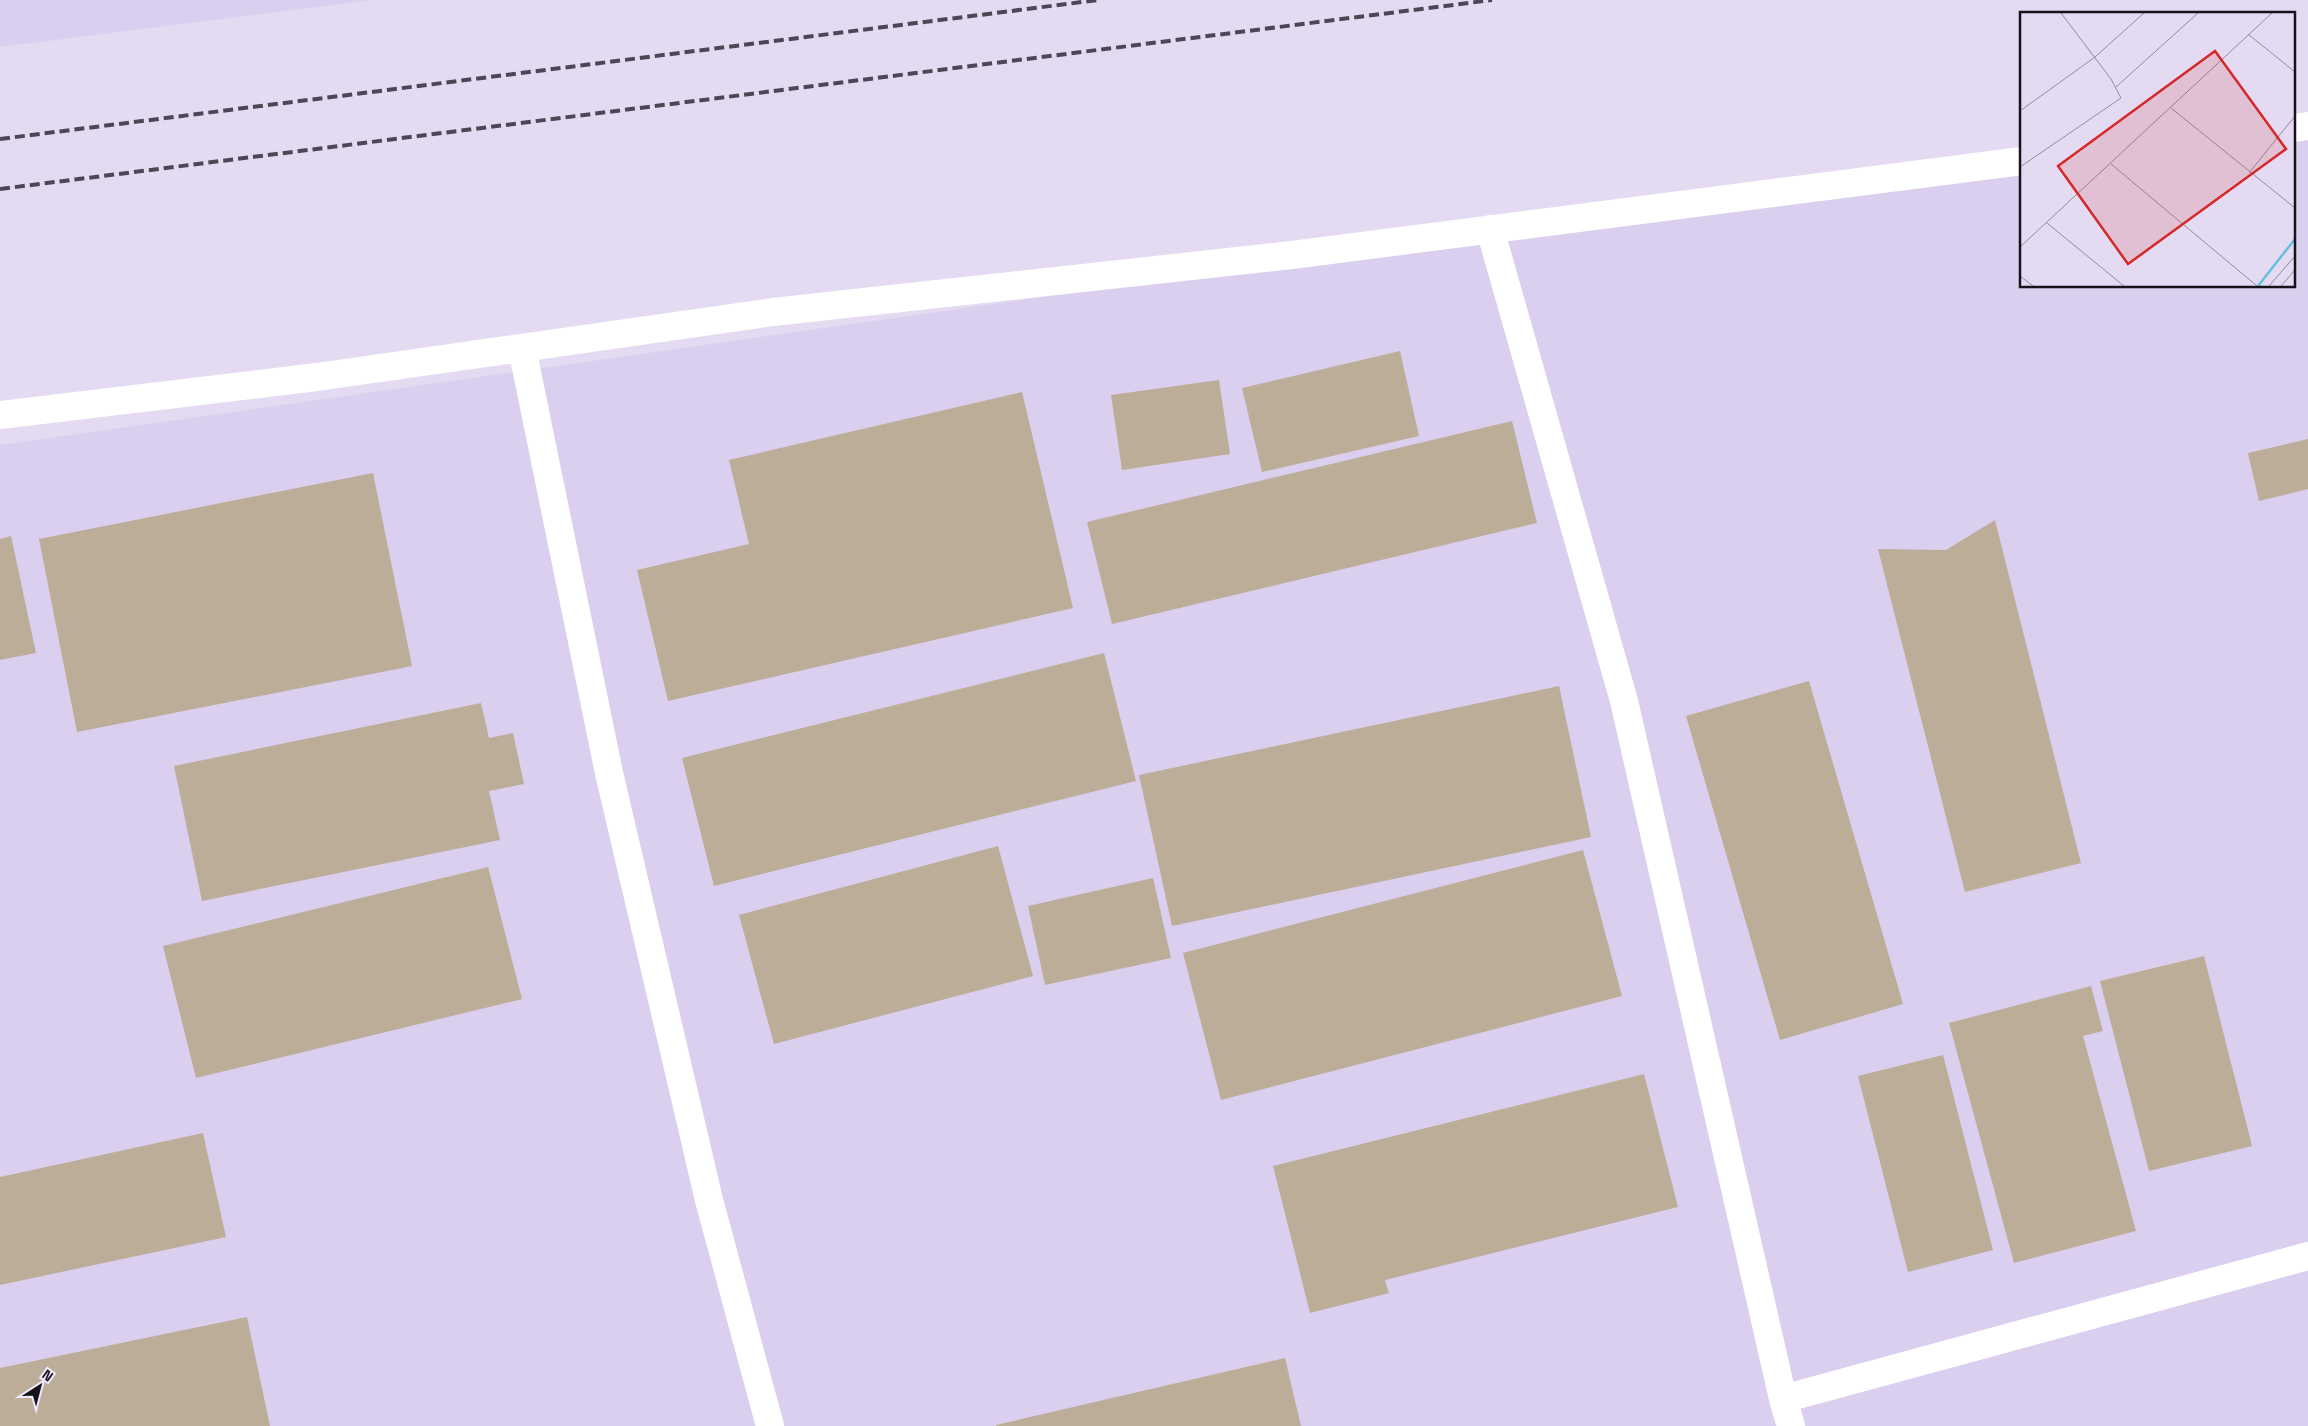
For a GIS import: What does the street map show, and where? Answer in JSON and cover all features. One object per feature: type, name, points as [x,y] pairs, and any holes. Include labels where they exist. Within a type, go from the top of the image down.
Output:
[{"type":"street","points":[[0,414],[317,377],[774,312],[1292,255],[2020,161]]},
{"type":"street","points":[[1490,229],[1624,701],[1783,1399],[1791,1426]]},
{"type":"street","points":[[522,348],[609,773],[709,1200],[770,1426]]},
{"type":"street","points":[[1783,1399],[2308,1256]]},
{"type":"shaded area","points":[[0,0],[374,0],[0,47]]},
{"type":"shaded area","points":[[2308,118],[2308,1426],[0,1426],[0,445],[2020,158],[2020,288],[2296,288],[2296,120]]},
{"type":"building","points":[[1400,351],[1419,436],[1262,472],[1242,388]]},
{"type":"building","points":[[1219,380],[1230,454],[1122,470],[1111,395]]},
{"type":"building","points":[[1022,392],[1073,608],[668,701],[637,570],[749,544],[729,460]]},
{"type":"building","points":[[1512,421],[1537,523],[1112,624],[1087,522]]},
{"type":"building","points":[[2308,439],[2308,489],[2259,501],[2248,453]]},
{"type":"building","points":[[373,473],[412,666],[77,732],[39,539]]},
{"type":"building","points":[[1995,520],[2081,863],[1965,892],[1878,549],[1946,550]]},
{"type":"building","points":[[11,536],[36,653],[0,660],[0,539]]},
{"type":"building","points":[[1104,653],[1136,781],[714,886],[682,758]]},
{"type":"building","points":[[1809,681],[1903,1004],[1780,1040],[1686,716]]},
{"type":"building","points":[[1559,686],[1591,837],[1172,926],[1139,775]]},
{"type":"building","points":[[481,703],[489,738],[513,733],[524,784],[489,791],[500,840],[202,901],[174,766]]},
{"type":"building","points":[[998,846],[1033,976],[774,1044],[739,915]]},
{"type":"building","points":[[1583,850],[1622,996],[1221,1100],[1183,953]]},
{"type":"building","points":[[488,867],[522,999],[196,1078],[163,946]]},
{"type":"building","points":[[1153,878],[1171,958],[1045,985],[1028,906]]},
{"type":"building","points":[[2204,956],[2252,1146],[2149,1171],[2100,981]]},
{"type":"building","points":[[2091,986],[2103,1031],[2083,1036],[2136,1231],[2014,1263],[1949,1023]]},
{"type":"building","points":[[1943,1055],[1993,1250],[1908,1272],[1858,1076]]},
{"type":"building","points":[[1644,1074],[1678,1207],[1385,1280],[1389,1293],[1310,1313],[1273,1166]]},
{"type":"building","points":[[203,1133],[226,1237],[0,1285],[0,1177]]},
{"type":"building","points":[[247,1317],[270,1426],[0,1426],[0,1368]]},
{"type":"building","points":[[1285,1358],[1301,1426],[996,1426],[996,1425]]},
{"type":"railway","points":[[0,139],[1098,0]]},
{"type":"railway","points":[[0,189],[1492,0]]}]
